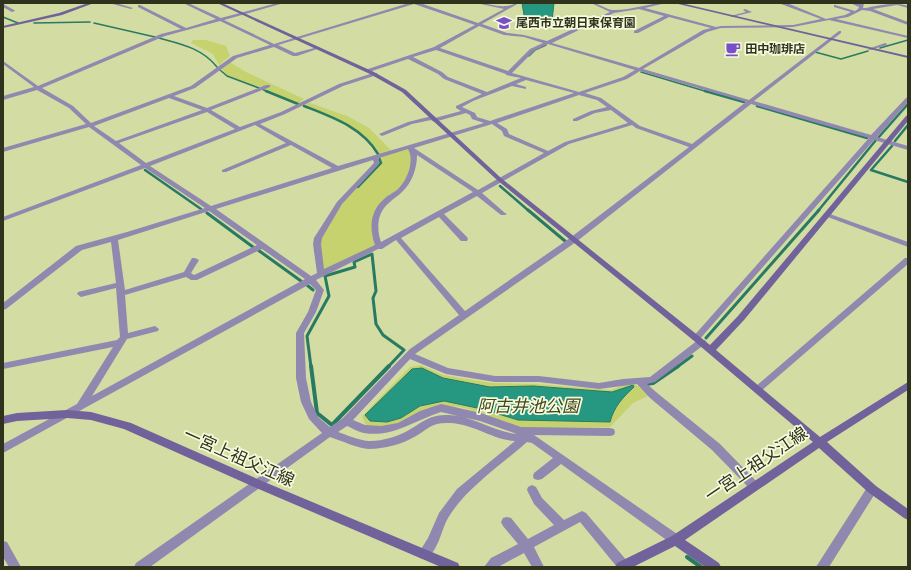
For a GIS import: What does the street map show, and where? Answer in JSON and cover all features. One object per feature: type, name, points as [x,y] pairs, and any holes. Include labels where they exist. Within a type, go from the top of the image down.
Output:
[{"type":"street","points":[[3,27],[53,16],[92,3]]},
{"type":"street","points":[[111,3],[131,8]]},
{"type":"street","points":[[185,3],[295,55],[318,48]]},
{"type":"street","points":[[219,3],[367,70],[404,91],[499,179],[758,389],[872,489],[908,515]]},
{"type":"street","points":[[3,98],[38,88],[163,35],[282,3]]},
{"type":"street","points":[[3,150],[90,125],[170,96],[193,86],[234,57],[413,3]]},
{"type":"street","points":[[416,3],[506,34],[524,36],[908,148]]},
{"type":"street","points":[[478,3],[508,8]]},
{"type":"street","points":[[367,70],[436,48],[517,3]]},
{"type":"street","points":[[593,3],[613,12]]},
{"type":"street","points":[[508,74],[532,50],[613,12],[664,3]]},
{"type":"street","points":[[678,3],[908,57]]},
{"type":"street","points":[[739,3],[784,3]]},
{"type":"street","points":[[782,3],[827,19],[908,37]]},
{"type":"street","points":[[852,3],[861,8],[908,24]]},
{"type":"street","points":[[594,97],[616,82],[639,70],[698,34],[716,28],[746,26],[778,27],[827,19],[861,8],[898,3],[908,7]]},
{"type":"street","points":[[3,5],[13,11]]},
{"type":"street","points":[[139,6],[185,29]]},
{"type":"street","points":[[835,6],[861,8]]},
{"type":"street","points":[[639,7],[716,28]]},
{"type":"street","points":[[792,7],[782,9],[817,21]]},
{"type":"street","points":[[732,16],[750,12],[745,10]]},
{"type":"street","points":[[636,32],[669,15]]},
{"type":"street","points":[[890,23],[898,20]]},
{"type":"street","points":[[140,567],[346,421],[409,355],[573,240],[747,102],[839,32]]},
{"type":"street","points":[[870,49],[885,44]]},
{"type":"street","points":[[436,48],[508,74],[594,97],[613,108],[638,127],[693,146]]},
{"type":"street","points":[[408,57],[440,73],[446,78],[486,93]]},
{"type":"street","points":[[3,62],[38,88],[71,107],[90,125],[310,280],[320,290],[312,312],[300,333],[301,378],[306,402],[314,419],[329,432],[368,445],[390,442],[412,434],[430,421],[449,419],[472,423],[509,437],[610,432]]},
{"type":"street","points":[[3,220],[283,113],[335,88],[375,74]]},
{"type":"street","points":[[526,78],[486,93],[458,107],[473,114],[474,118],[491,123],[505,130],[506,135],[548,153]]},
{"type":"street","points":[[3,307],[73,251],[79,248],[211,209],[337,168],[491,123],[616,82]]},
{"type":"street","points":[[512,84],[524,88]]},
{"type":"street","points":[[115,143],[268,86]]},
{"type":"street","points":[[170,96],[207,110],[239,129]]},
{"type":"street","points":[[409,355],[446,371],[495,378],[539,378],[599,386],[652,380],[699,340],[872,138],[908,99]]},
{"type":"street","points":[[576,120],[593,112],[613,108]]},
{"type":"street","points":[[382,134],[410,123],[466,111]]},
{"type":"street","points":[[711,350],[741,318],[908,116]]},
{"type":"street","points":[[255,123],[337,168]]},
{"type":"street","points":[[3,449],[321,274],[379,247],[478,193],[499,181],[499,179],[576,138],[633,123]]},
{"type":"street","points":[[224,171],[291,143]]},
{"type":"street","points":[[410,147],[478,193],[503,214]]},
{"type":"street","points":[[379,247],[374,234],[374,223],[385,202],[404,186],[413,164],[414,155],[410,147]]},
{"type":"street","points":[[321,274],[317,244],[318,238],[339,203],[377,163],[376,157]]},
{"type":"street","points":[[440,214],[464,239]]},
{"type":"street","points":[[827,215],[908,245]]},
{"type":"street","points":[[397,237],[464,316]]},
{"type":"street","points":[[80,406],[122,340],[121,289],[114,238]]},
{"type":"street","points":[[81,294],[121,289],[187,274],[194,278],[262,246]]},
{"type":"street","points":[[187,274],[195,260]]},
{"type":"street","points":[[758,389],[908,260]]},
{"type":"street","points":[[3,366],[122,340],[155,329]]},
{"type":"street","points":[[639,381],[653,395],[716,447],[754,486]]},
{"type":"street","name":"一宮上祖父江線","points":[[623,567],[676,540],[754,486],[908,385]]},
{"type":"street","points":[[346,421],[364,429],[381,430],[400,426],[423,414],[441,408],[481,417],[522,431],[530,435],[534,440],[715,567]]},
{"type":"street","name":"一宮上祖父江線","points":[[3,420],[17,417],[66,414],[91,416],[127,426],[258,484],[454,567]]},
{"type":"street","points":[[424,554],[433,541],[443,516],[461,492],[530,435]]},
{"type":"street","points":[[538,476],[560,458]]},
{"type":"street","points":[[822,567],[872,489]]},
{"type":"street","points":[[532,490],[538,501],[562,526]]},
{"type":"street","points":[[490,567],[495,562],[582,516],[623,567]]},
{"type":"street","points":[[507,522],[526,546],[538,567]]},
{"type":"street","points":[[3,546],[15,567]]},
{"type":"green space","points":[[193,40],[206,40],[226,46],[230,56],[219,65],[213,54],[191,43]]},
{"type":"green space","points":[[228,61],[246,72],[304,99],[298,104],[263,88],[227,76],[220,67]]},
{"type":"green space","points":[[307,102],[347,116],[369,128],[393,152],[410,147],[414,155],[404,186],[378,213],[379,247],[321,274],[317,244],[339,203],[377,163],[376,157],[380,156],[368,139],[357,131],[302,104]]},
{"type":"green space","name":"阿古井池公園","points":[[421,365],[443,375],[491,383],[535,384],[611,390],[625,384],[634,383],[650,395],[633,403],[610,427],[521,428],[482,413],[460,407],[442,406],[425,409],[399,423],[380,428],[366,426],[362,416],[410,367]]},
{"type":"water","points":[[522,3],[554,3],[552,21],[527,19],[524,15]]},
{"type":"water","name":"阿古井池公園","points":[[422,368],[443,378],[490,387],[533,386],[612,392],[633,385],[634,387],[619,403],[610,422],[518,420],[482,409],[444,401],[420,406],[401,418],[387,422],[370,421],[365,415],[412,369]]},
{"type":"waterway","points":[[3,17],[18,23]]},
{"type":"waterway","points":[[34,23],[90,22]]},
{"type":"waterway","points":[[94,23],[155,37]]},
{"type":"waterway","points":[[159,38],[198,51],[205,55],[217,67]]},
{"type":"waterway","points":[[880,48],[908,40]]},
{"type":"waterway","points":[[529,56],[535,50],[546,45]]},
{"type":"waterway","points":[[815,52],[841,59],[868,51]]},
{"type":"waterway","points":[[220,70],[227,76],[259,88]]},
{"type":"waterway","points":[[641,72],[708,92]]},
{"type":"waterway","points":[[262,89],[266,91]]},
{"type":"waterway","points":[[266,91],[298,104]]},
{"type":"waterway","points":[[705,91],[744,102]]},
{"type":"waterway","points":[[878,138],[908,104]]},
{"type":"waterway","points":[[304,106],[346,124],[364,137],[378,154]]},
{"type":"waterway","points":[[757,106],[867,138]]},
{"type":"waterway","points":[[895,141],[908,125]]},
{"type":"waterway","points":[[818,211],[876,140]]},
{"type":"waterway","points":[[892,146],[871,170],[908,182]]},
{"type":"waterway","points":[[358,187],[381,163],[379,158]]},
{"type":"waterway","points":[[145,170],[201,209]]},
{"type":"waterway","points":[[500,186],[529,211]]},
{"type":"waterway","points":[[528,210],[565,241]]},
{"type":"waterway","points":[[706,338],[819,210]]},
{"type":"waterway","points":[[207,213],[253,247]]},
{"type":"waterway","points":[[258,250],[301,281]]},
{"type":"waterway","points":[[311,367],[307,336],[329,296],[325,276],[355,267],[354,262],[372,254],[376,291],[373,298],[376,324],[383,335],[404,350],[388,367]]},
{"type":"waterway","points":[[307,285],[313,290]]},
{"type":"waterway","points":[[677,367],[692,356]]},
{"type":"waterway","points":[[311,366],[317,413],[332,425],[389,366]]},
{"type":"waterway","points":[[646,384],[653,383],[678,366]]},
{"type":"waterway","points":[[687,557],[701,567]]},
{"type":"place","name":"尾西市立朝日東保育園","points":[[504,23]]},
{"type":"place","name":"田中珈琲店","points":[[733,49]]}]
